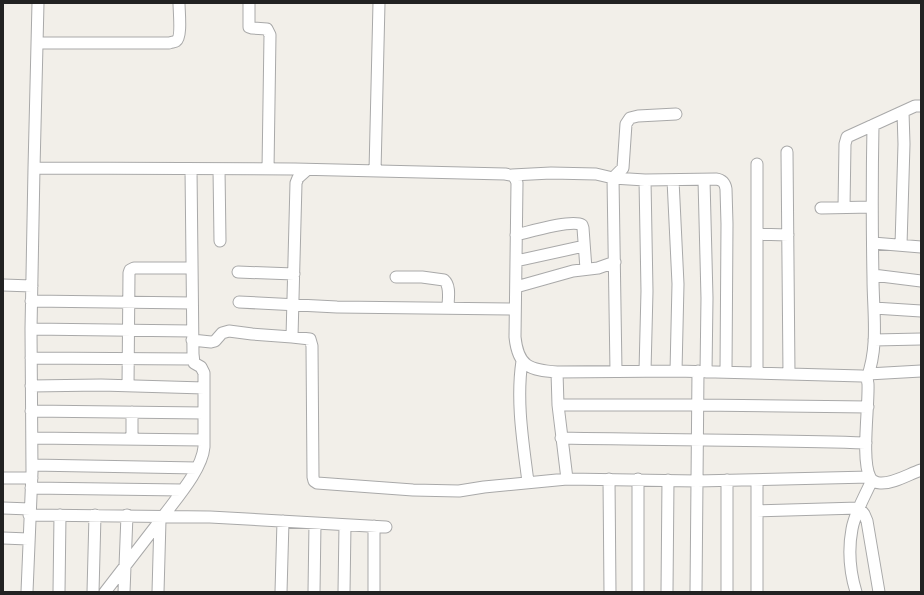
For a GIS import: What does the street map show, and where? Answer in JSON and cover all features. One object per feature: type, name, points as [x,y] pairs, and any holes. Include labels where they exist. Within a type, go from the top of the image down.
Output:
[{"type":"street","points":[[26,592],[32,465],[31,301],[38,3]]},
{"type":"street","points":[[37,43],[175,42],[178,38],[179,32],[179,3]]},
{"type":"street","points":[[249,3],[249,26],[252,28],[267,29],[270,35],[268,169]]},
{"type":"street","points":[[375,171],[379,3]]},
{"type":"street","points":[[844,207],[846,140],[852,135],[873,125],[915,106],[921,106]]},
{"type":"street","points":[[901,245],[904,158],[903,112]]},
{"type":"street","points":[[616,371],[613,178],[623,168],[626,124],[630,118],[643,115],[676,114]]},
{"type":"street","points":[[856,592],[850,564],[852,530],[871,479],[866,456],[866,443],[868,376],[874,353],[872,207],[873,125]]},
{"type":"street","points":[[788,152],[789,374]]},
{"type":"street","points":[[757,164],[757,373]]},
{"type":"street","points":[[34,168],[268,169],[512,175],[551,173],[596,174],[613,178],[645,180],[720,180],[725,184],[726,189],[726,372]]},
{"type":"street","points":[[105,592],[162,518],[197,468],[203,456],[203,370],[194,363],[192,336],[191,169]]},
{"type":"street","points":[[219,169],[220,241]]},
{"type":"street","points":[[292,337],[296,183],[298,178],[307,170]]},
{"type":"street","points":[[512,175],[516,179],[517,183],[515,308],[516,351],[522,361],[531,367],[542,371],[557,372],[702,371],[868,376],[921,371]]},
{"type":"street","points":[[645,180],[645,371]]},
{"type":"street","points":[[673,180],[678,284],[676,371]]},
{"type":"street","points":[[696,592],[698,405],[707,298],[704,180]]},
{"type":"street","points":[[821,208],[872,207]]},
{"type":"street","points":[[516,235],[568,224],[580,223],[584,228],[586,269]]},
{"type":"street","points":[[758,234],[788,235]]},
{"type":"street","points":[[873,243],[921,247]]},
{"type":"street","points":[[516,261],[584,246]]},
{"type":"street","points":[[516,287],[573,271],[598,268],[615,262]]},
{"type":"street","points":[[128,386],[129,273],[131,269],[191,268]]},
{"type":"street","points":[[238,272],[294,274]]},
{"type":"street","points":[[873,275],[921,280]]},
{"type":"street","points":[[396,277],[422,277],[444,280],[448,286],[448,307]]},
{"type":"street","points":[[3,285],[32,286]]},
{"type":"street","points":[[31,301],[192,303]]},
{"type":"street","points":[[239,302],[336,306],[515,308]]},
{"type":"street","points":[[874,308],[921,311]]},
{"type":"street","points":[[31,329],[129,330],[192,336],[211,342],[222,333],[230,331],[310,339],[313,472],[314,481],[324,484],[413,490],[459,491],[528,482],[567,479],[698,481],[871,479],[880,483],[890,482],[921,470]]},
{"type":"street","points":[[874,340],[921,339]]},
{"type":"street","points":[[31,358],[193,359]]},
{"type":"street","points":[[522,361],[520,377],[520,404],[528,482]]},
{"type":"street","points":[[557,372],[561,438],[567,479]]},
{"type":"street","points":[[31,386],[204,388]]},
{"type":"street","points":[[558,405],[868,407]]},
{"type":"street","points":[[31,411],[204,413]]},
{"type":"street","points":[[132,412],[132,439]]},
{"type":"street","points":[[32,438],[204,440]]},
{"type":"street","points":[[561,438],[866,443]]},
{"type":"street","points":[[32,465],[197,468]]},
{"type":"street","points":[[3,478],[31,483],[182,490]]},
{"type":"street","points":[[610,479],[610,592]]},
{"type":"street","points":[[638,479],[638,592]]},
{"type":"street","points":[[666,592],[668,480]]},
{"type":"street","points":[[727,480],[727,592]]},
{"type":"street","points":[[757,480],[757,592]]},
{"type":"street","points":[[3,508],[60,515],[127,515],[162,518],[210,516],[386,527]]},
{"type":"street","points":[[757,511],[859,508]]},
{"type":"street","points":[[859,508],[867,521],[879,592]]},
{"type":"street","points":[[59,592],[60,515]]},
{"type":"street","points":[[93,592],[95,515]]},
{"type":"street","points":[[124,592],[127,515]]},
{"type":"street","points":[[158,592],[162,518]]},
{"type":"street","points":[[281,592],[283,521]]},
{"type":"street","points":[[314,592],[315,523]]},
{"type":"street","points":[[344,525],[344,592]]},
{"type":"street","points":[[374,526],[374,592]]},
{"type":"street","points":[[3,538],[28,539]]}]
